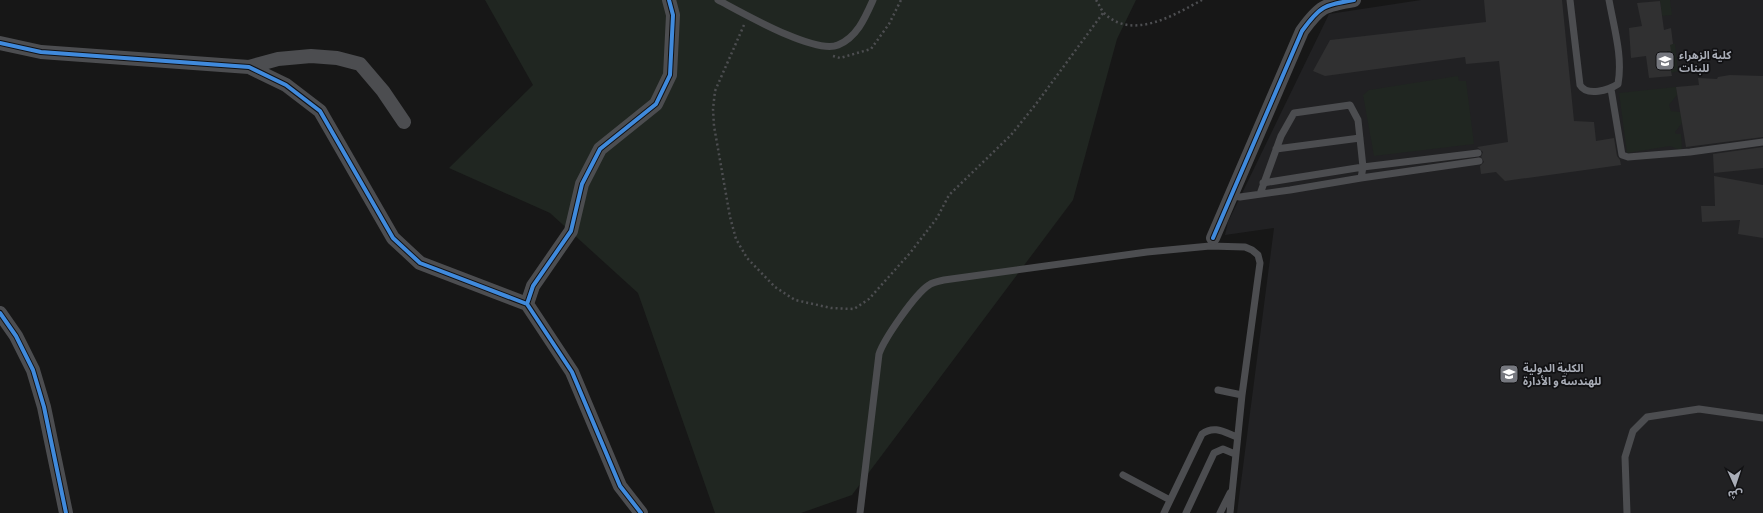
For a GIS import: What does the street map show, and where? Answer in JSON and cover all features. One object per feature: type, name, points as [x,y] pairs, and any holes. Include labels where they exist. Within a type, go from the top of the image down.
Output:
[{"type":"street","points":[[527,304],[533,286],[571,232],[582,184],[600,149],[656,104],[670,75],[673,15],[669,0]]},
{"type":"street","points":[[1211,242],[1302,31],[1314,14],[1327,5],[1354,0]]},
{"type":"street","points":[[0,43],[41,52],[249,67],[278,59],[311,56],[337,58],[360,64],[383,91],[404,122]]},
{"type":"street","points":[[249,67],[286,85],[320,111],[393,238],[420,262],[527,304],[572,372],[620,486],[641,513]]},
{"type":"street","points":[[0,313],[16,336],[33,370],[44,407],[66,513]]},
{"type":"lane","points":[[718,0],[790,36],[818,46],[836,46],[851,36],[865,18],[873,0]]},
{"type":"lane","points":[[1570,0],[1580,85],[1583,90],[1589,92],[1611,89],[1618,84],[1620,72],[1609,0]]},
{"type":"lane","points":[[1611,89],[1622,155],[1628,157],[1690,152],[1763,142]]},
{"type":"lane","points":[[1260,194],[1281,136],[1294,113],[1350,105],[1358,120],[1364,167],[1361,178]]},
{"type":"lane","points":[[1276,149],[1360,138]]},
{"type":"lane","points":[[1264,183],[1364,167],[1478,153]]},
{"type":"lane","points":[[1231,196],[1240,197],[1479,161]]},
{"type":"lane","points":[[860,513],[879,354],[886,339],[917,297],[929,285],[944,280],[1211,242],[1252,250],[1258,255],[1260,263],[1242,395],[1230,513]]},
{"type":"lane","points":[[1218,390],[1242,395]]},
{"type":"lane","points":[[1627,513],[1625,457],[1633,431],[1647,417],[1699,409],[1763,418]]},
{"type":"lane","points":[[1164,513],[1202,434],[1214,428],[1237,437]]},
{"type":"lane","points":[[1186,513],[1214,453],[1223,449],[1235,454]]},
{"type":"lane","points":[[1123,475],[1170,500]]},
{"type":"lane","points":[[1220,513],[1232,488]]},
{"type":"path","points":[[818,46],[830,56],[840,58],[871,49],[888,24],[901,0]]},
{"type":"path","points":[[1096,0],[1103,12],[1112,20],[1142,26],[1174,15],[1202,0]]},
{"type":"path","points":[[749,15],[715,91],[713,109],[714,126],[730,217],[736,239],[748,258],[775,287],[795,300],[831,308],[854,308],[869,299],[910,253],[937,218],[949,196],[1011,135],[1036,104],[1103,12]]},
{"type":"shaded area","points":[[485,0],[1136,0],[1117,39],[1073,200],[852,495],[801,513],[715,513],[638,293],[550,213],[449,168],[533,85]]},
{"type":"shaded area","name":"الكلية الدولية للهندسة و الأدارة","points":[[1421,0],[1763,0],[1763,513],[1237,513],[1274,228],[1225,235],[1228,222],[1329,14]]},
{"type":"shaded area","points":[[1660,0],[1670,0],[1672,15],[1662,16]]},
{"type":"shaded area","points":[[1675,44],[1678,71],[1671,73],[1667,51],[1670,45]]},
{"type":"shaded area","points":[[1458,76],[1459,81],[1466,81],[1474,144],[1374,156],[1363,95],[1369,90]]},
{"type":"shaded area","points":[[1676,87],[1677,95],[1669,105],[1671,111],[1680,112],[1682,123],[1675,132],[1676,134],[1681,134],[1682,148],[1680,150],[1670,146],[1627,153],[1619,93]]},
{"type":"building","points":[[1484,0],[1562,0],[1574,121],[1594,122],[1596,141],[1614,138],[1617,156],[1621,165],[1505,181],[1496,172],[1481,174],[1480,166],[1484,162],[1481,157],[1483,152],[1477,147],[1508,142],[1499,61],[1466,64],[1465,57],[1325,76],[1313,71],[1330,40],[1486,22]]},
{"type":"building","points":[[1660,1],[1664,30],[1671,28],[1673,44],[1670,45],[1671,51],[1667,51],[1672,76],[1649,78],[1646,56],[1631,58],[1629,28],[1642,26],[1637,3]]},
{"type":"building","points":[[1730,75],[1763,76],[1763,137],[1686,147],[1676,87],[1699,85],[1698,78],[1717,79],[1718,77]]},
{"type":"building","points":[[1763,147],[1763,168],[1714,173],[1713,154]]},
{"type":"building","points":[[1714,176],[1763,185],[1763,238],[1738,234],[1740,220],[1702,222],[1701,206],[1715,206]]},
{"type":"cycle path","points":[[527,304],[533,286],[571,231],[582,184],[600,149],[656,104],[670,75],[673,15],[669,0]]},
{"type":"cycle path","points":[[1213,238],[1302,31],[1318,12],[1329,5],[1354,0]]},
{"type":"cycle path","points":[[0,43],[41,52],[249,67],[286,85],[320,111],[393,238],[420,263],[527,304],[572,372],[620,486],[641,513]]},
{"type":"cycle path","points":[[0,313],[16,336],[33,370],[44,407],[66,513]]},
{"type":"place","name":"كلية الزهراء للبنات","points":[[1665,61]]},
{"type":"place","name":"الكلية الدولية للهندسة و الأدارة","points":[[1509,374]]}]
